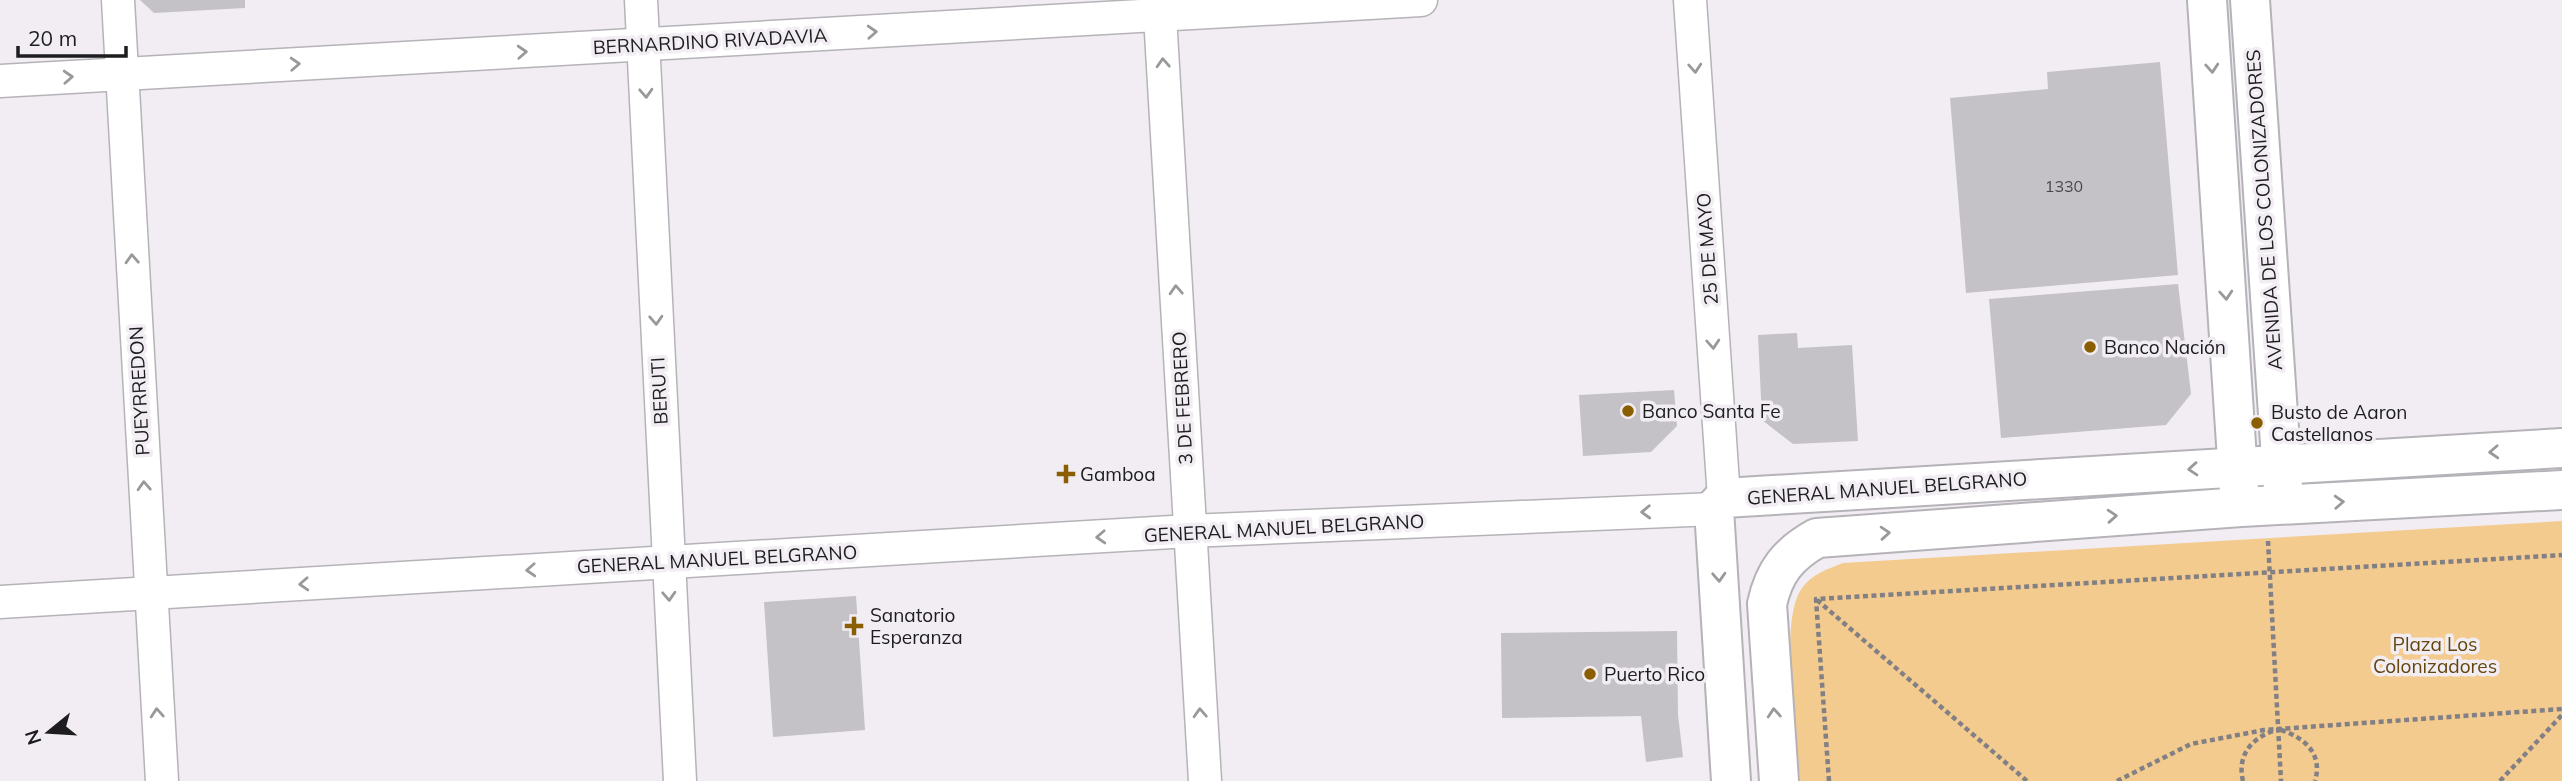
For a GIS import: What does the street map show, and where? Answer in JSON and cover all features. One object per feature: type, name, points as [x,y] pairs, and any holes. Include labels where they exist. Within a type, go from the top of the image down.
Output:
[{"type":"main road","points":[[2207,0],[2238,466],[2264,506]]},
{"type":"main road","name":"AVENIDA DE LOS COLONIZADORES","points":[[2250,0],[2281,463],[2264,506]]},
{"type":"main road","name":"GENERAL MANUEL BELGRANO","points":[[1719,504],[2281,463],[2562,448]]},
{"type":"main road","points":[[1779,781],[1767,604],[1771,586],[1790,557],[1817,538],[2264,506],[2562,490]]},
{"type":"main road","name":"25 DE MAYO","points":[[1719,504],[1731,781]]},
{"type":"street","name":"PUEYRREDON","points":[[118,0],[149,593],[162,781]]},
{"type":"street","name":"BERUTI","points":[[641,0],[680,781]]},
{"type":"street","name":"BERNARDINO RIVADAVIA","points":[[0,81],[1421,0]]},
{"type":"street","name":"25 DE MAYO","points":[[1690,0],[1719,504]]},
{"type":"street","name":"3 DE FEBRERO","points":[[1160,16],[1205,781]]},
{"type":"street","name":"GENERAL MANUEL BELGRANO","points":[[0,602],[1189,531],[1719,504]]},
{"type":"path","points":[[2264,506],[2281,781]]},
{"type":"path","points":[[1816,599],[2562,555]]},
{"type":"path","points":[[1790,557],[1816,599],[2027,781]]},
{"type":"path","points":[[1816,599],[1829,781]]},
{"type":"path","points":[[2118,781],[2191,744],[2278,729],[2562,709]]},
{"type":"path","points":[[2500,781],[2562,715]]},
{"type":"path","points":[[2243,781],[2241,772],[2247,748],[2256,739],[2278,729],[2303,739],[2312,749],[2317,761],[2315,781]]},
{"type":"green space","name":"Plaza Los Colonizadores","points":[[2562,521],[2562,781],[1800,781],[1790,652],[1795,604],[1802,588],[1811,579],[1843,563]]},
{"type":"building","points":[[140,0],[245,0],[245,8],[154,13]]},
{"type":"building","points":[[2160,62],[2178,275],[1966,293],[1950,98],[2048,89],[2047,72]]},
{"type":"building","name":"Banco Nación","points":[[2178,284],[2191,394],[2166,425],[2001,438],[1989,299]]},
{"type":"building","points":[[1797,333],[1798,348],[1852,345],[1858,441],[1793,444],[1762,420],[1758,335]]},
{"type":"building","name":"Banco Santa Fe","points":[[1674,390],[1677,426],[1651,452],[1583,456],[1579,395]]},
{"type":"building","points":[[856,596],[865,730],[773,737],[764,602]]},
{"type":"building","name":"Puerto Rico","points":[[1677,631],[1678,715],[1683,757],[1646,762],[1641,716],[1502,718],[1501,633]]},
{"type":"place","name":"Banco Nación","points":[[2090,347]]},
{"type":"place","name":"Banco Santa Fe","points":[[1628,411]]},
{"type":"place","name":"Busto de Aaron Castellanos","points":[[2257,423]]},
{"type":"place","name":"Gamboa","points":[[1066,474]]},
{"type":"place","name":"Sanatorio Esperanza","points":[[854,626]]},
{"type":"place","name":"Puerto Rico","points":[[1590,674]]}]
